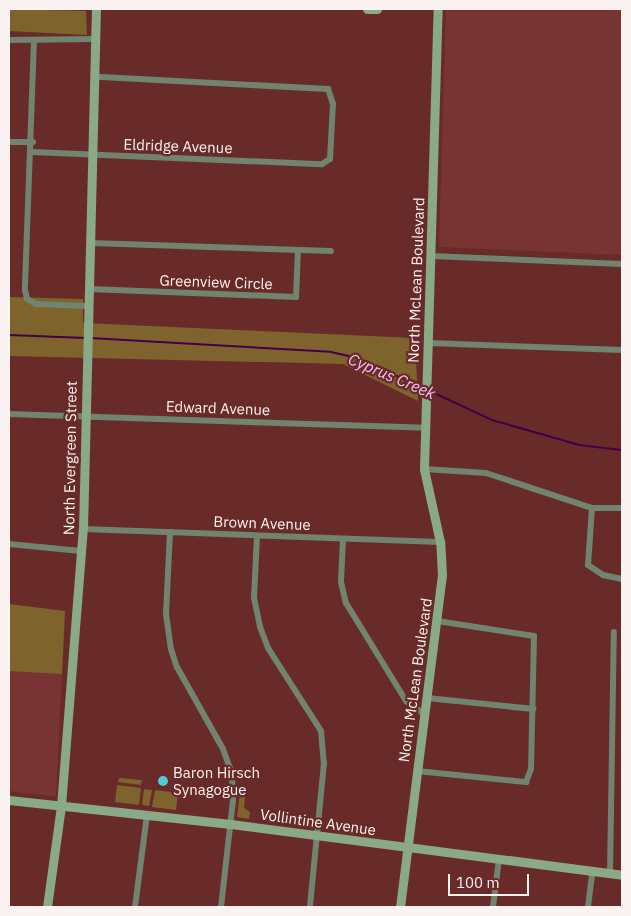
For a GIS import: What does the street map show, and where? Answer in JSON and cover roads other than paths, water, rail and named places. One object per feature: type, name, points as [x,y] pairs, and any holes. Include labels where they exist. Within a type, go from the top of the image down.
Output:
[{"type":"street","name":"North Evergreen Street","points":[[47,907],[61,806],[82,551],[87,321],[94,156],[96,78],[94,40],[96,9]]},
{"type":"street","points":[[367,9],[377,9]]},
{"type":"street","name":"North McLean Boulevard","points":[[400,907],[442,575],[440,542],[424,469],[438,9]]},
{"type":"street","points":[[9,40],[94,40]]},
{"type":"street","points":[[34,40],[33,142],[25,290],[27,299],[36,304],[88,306]]},
{"type":"street","name":"Eldridge Avenue","points":[[32,152],[322,164],[331,155],[333,104],[328,89],[96,78]]},
{"type":"street","points":[[9,142],[33,142]]},
{"type":"street","points":[[91,242],[331,251]]},
{"type":"street","name":"Greenview Circle","points":[[89,289],[296,298],[298,250]]},
{"type":"street","points":[[431,256],[622,264]]},
{"type":"street","points":[[429,343],[622,350]]},
{"type":"street","name":"Edward Avenue","points":[[9,414],[426,428]]},
{"type":"street","points":[[424,469],[486,473],[592,508],[622,508]]},
{"type":"street","points":[[592,508],[588,565],[603,575],[622,579]]},
{"type":"street","name":"Brown Avenue","points":[[83,528],[440,542]]},
{"type":"street","points":[[170,532],[168,634],[178,667],[228,758],[233,782],[221,907]]},
{"type":"street","points":[[257,536],[254,598],[260,627],[268,648],[321,732],[324,763],[310,907]]},
{"type":"street","points":[[343,539],[341,582],[346,603],[406,701],[424,714]]},
{"type":"street","points":[[9,544],[82,551]]},
{"type":"street","points":[[416,771],[526,782],[532,770],[534,636],[436,621]]},
{"type":"street","points":[[610,874],[614,632]]},
{"type":"street","points":[[427,698],[533,709]]},
{"type":"street","name":"Vollintine Avenue","points":[[9,800],[230,824],[622,875]]},
{"type":"street","points":[[135,907],[147,814]]},
{"type":"street","points":[[493,907],[499,860]]},
{"type":"street","points":[[588,907],[592,872]]},
{"type":"waterway","points":[[9,335],[86,338]]},
{"type":"waterway","name":"Cyprus Creek","points":[[90,338],[331,352],[357,358],[423,388]]},
{"type":"waterway","name":"Cyprus Creek","points":[[430,391],[492,420],[579,445],[622,450]]},
{"type":"place","name":"Baron Hirsch Synagogue","points":[[163,781]]}]
